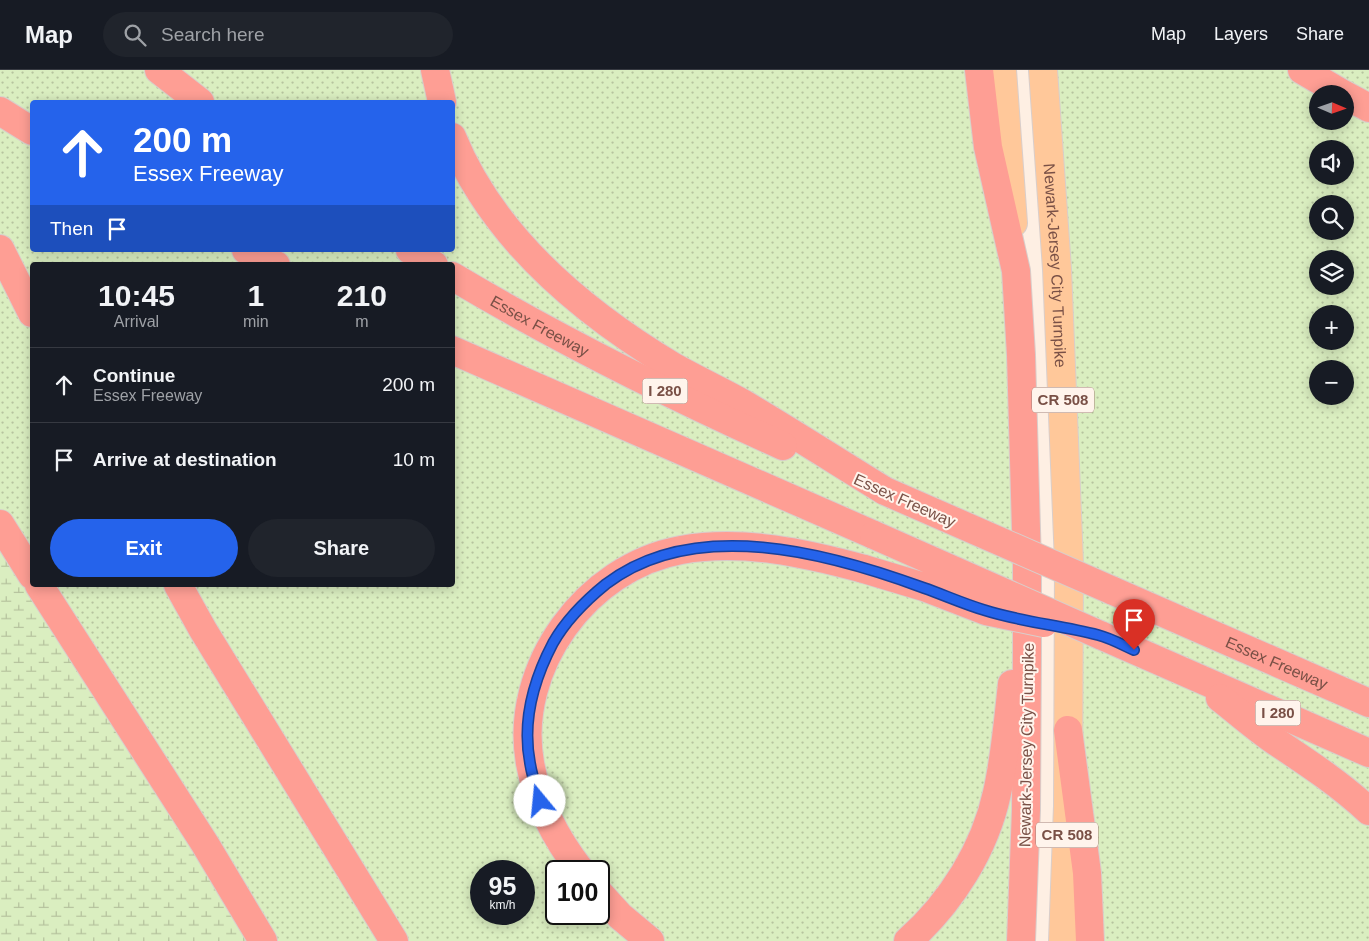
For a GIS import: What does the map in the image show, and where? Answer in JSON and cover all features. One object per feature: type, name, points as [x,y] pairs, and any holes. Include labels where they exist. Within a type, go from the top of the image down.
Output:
[{"type":"highway","points":[[159,70],[197,100]]},
{"type":"highway","points":[[435,70],[442,100]]},
{"type":"highway","points":[[979,70],[988,147],[1016,271]]},
{"type":"highway","points":[[1302,70],[1328,85]]},
{"type":"highway","points":[[1354,100],[1369,108]]},
{"type":"highway","points":[[0,111],[30,130]]},
{"type":"highway","points":[[455,143],[472,178],[500,221],[539,263],[581,301],[628,337],[660,358],[743,404],[885,492]]},
{"type":"highway","points":[[0,249],[30,309]]},
{"type":"highway","points":[[250,252],[270,262]]},
{"type":"highway","points":[[413,252],[429,262]]},
{"type":"highway","name":"Newark-Jersey City Turnpike","points":[[1016,271],[1022,385],[1027,564],[1026,800],[1021,941]]},
{"type":"highway","name":"Essex Freeway","points":[[455,278],[543,327],[677,396],[885,492],[1369,703]]},
{"type":"highway","name":"I 280","points":[[455,351],[1369,753]]},
{"type":"highway","points":[[0,524],[30,572]]},
{"type":"highway","points":[[573,860],[547,818],[529,762],[528,744],[533,691],[539,673],[565,624],[594,594],[628,569],[644,561],[680,550],[720,546],[766,549],[813,556],[924,587],[986,611],[1100,635]]},
{"type":"highway","points":[[908,941],[935,914],[962,876],[974,856],[992,814],[1001,774],[1027,564]]},
{"type":"highway","points":[[40,587],[200,836],[263,941]]},
{"type":"highway","points":[[179,587],[203,630],[394,941]]},
{"type":"highway","points":[[1187,673],[1274,740],[1336,782],[1369,811]]},
{"type":"highway","points":[[1068,730],[1086,873],[1090,941]]},
{"type":"highway","points":[[610,905],[650,941]]},
{"type":"main road","name":"Newark-Jersey City Turnpike","points":[[1002,70],[1016,271]]},
{"type":"main road","name":"Newark-Jersey City Turnpike","points":[[1044,70],[1058,269],[1069,564],[1068,806],[1063,941]]},
{"type":"green space","points":[[0,70],[1002,70],[1010,177],[1021,941],[263,941],[40,587],[455,587],[455,262],[30,262],[30,572],[0,524]]},
{"type":"green space","points":[[1043,70],[1369,70],[1369,941],[1063,941],[1068,806]]},
{"type":"green space","points":[[0,524],[30,572],[30,587],[40,587],[263,941],[0,941]]},
{"type":"route","points":[[540,801],[529,762],[528,726],[533,691],[546,656],[565,624],[578,609],[610,581],[644,561],[680,550],[720,546],[789,551],[813,556],[851,565],[924,587],[986,611],[1100,635],[1134,650]]}]
